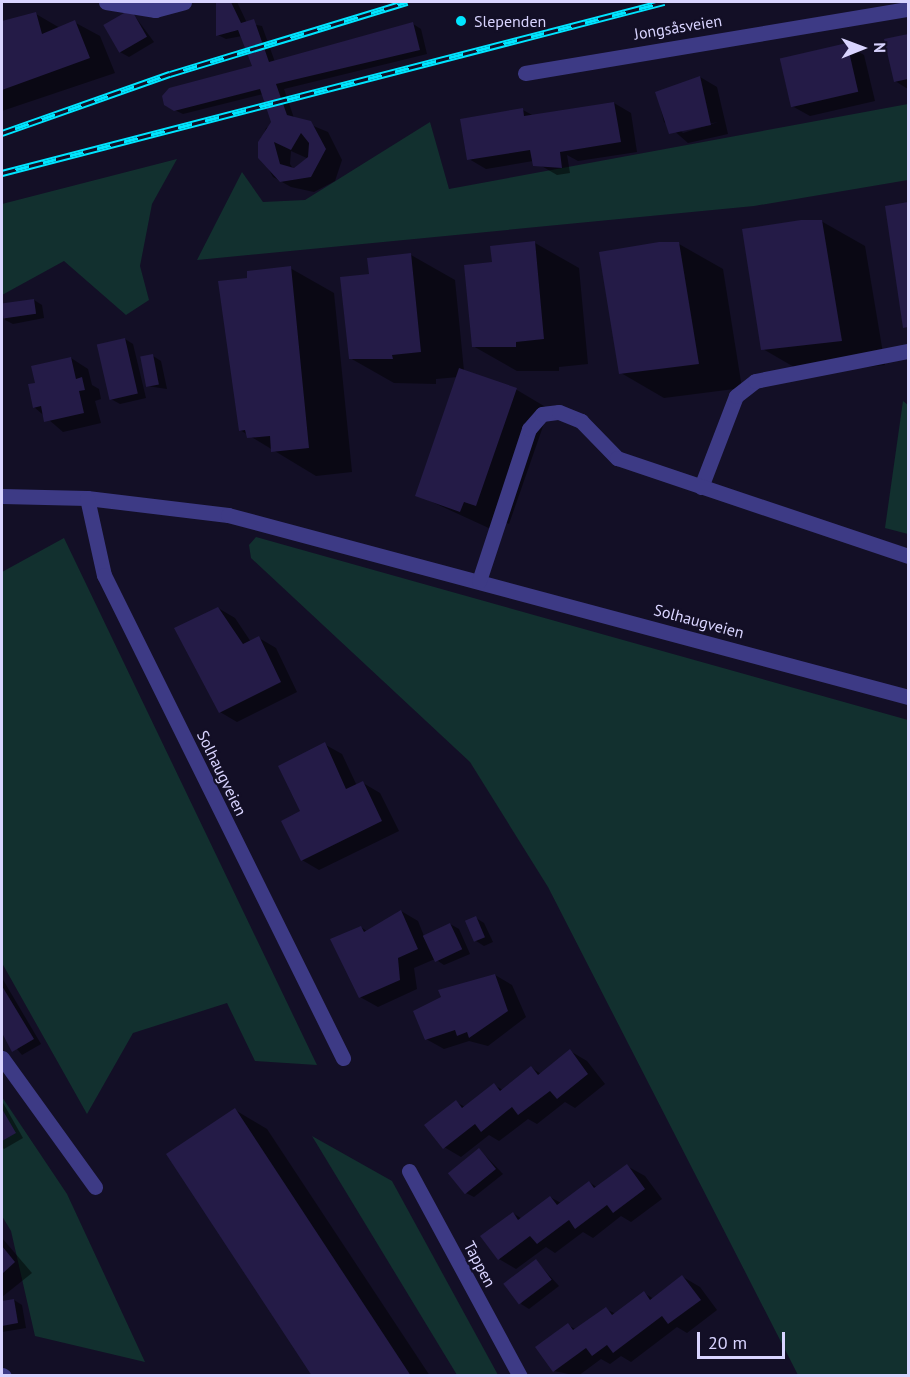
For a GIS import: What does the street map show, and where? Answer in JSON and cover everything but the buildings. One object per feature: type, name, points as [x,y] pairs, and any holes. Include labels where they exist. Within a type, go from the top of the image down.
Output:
[{"type":"street","points":[[106,2],[155,10],[183,2]]},
{"type":"street","name":"Jongsåsveien","points":[[525,73],[909,9]]},
{"type":"street","points":[[701,487],[736,396],[755,381],[909,351]]},
{"type":"street","points":[[479,581],[529,429],[542,414],[559,412],[580,421],[617,458],[909,556]]},
{"type":"street","name":"Solhaugveien","points":[[2,496],[87,498],[228,515],[909,697]]},
{"type":"street","name":"Solhaugveien","points":[[87,498],[104,575],[343,1058]]},
{"type":"street","points":[[2,1058],[95,1187]]},
{"type":"street","name":"Tappen","points":[[409,1171],[520,1376]]},
{"type":"green space","points":[[908,104],[908,180],[754,206],[197,260],[242,172],[263,202],[305,200],[430,122],[449,189]]},
{"type":"green space","points":[[177,159],[152,204],[140,266],[149,300],[126,315],[64,261],[2,295],[2,204]]},
{"type":"green space","points":[[903,401],[908,405],[908,534],[885,528]]},
{"type":"green space","points":[[256,537],[908,720],[908,1375],[798,1375],[548,887],[470,762],[251,558],[249,545]]},
{"type":"green space","points":[[64,538],[317,1065],[255,1061],[227,1003],[133,1033],[87,1114],[2,963],[2,572]]},
{"type":"green space","points":[[2,1097],[67,1194],[145,1362],[35,1336],[11,1231],[2,1216]]},
{"type":"green space","points":[[312,1136],[392,1181],[498,1375],[457,1375]]},
{"type":"railway","points":[[2,133],[170,74],[407,2]]},
{"type":"railway","points":[[2,173],[664,2]]},
{"type":"place","name":"Slependen","points":[[461,21]]}]
